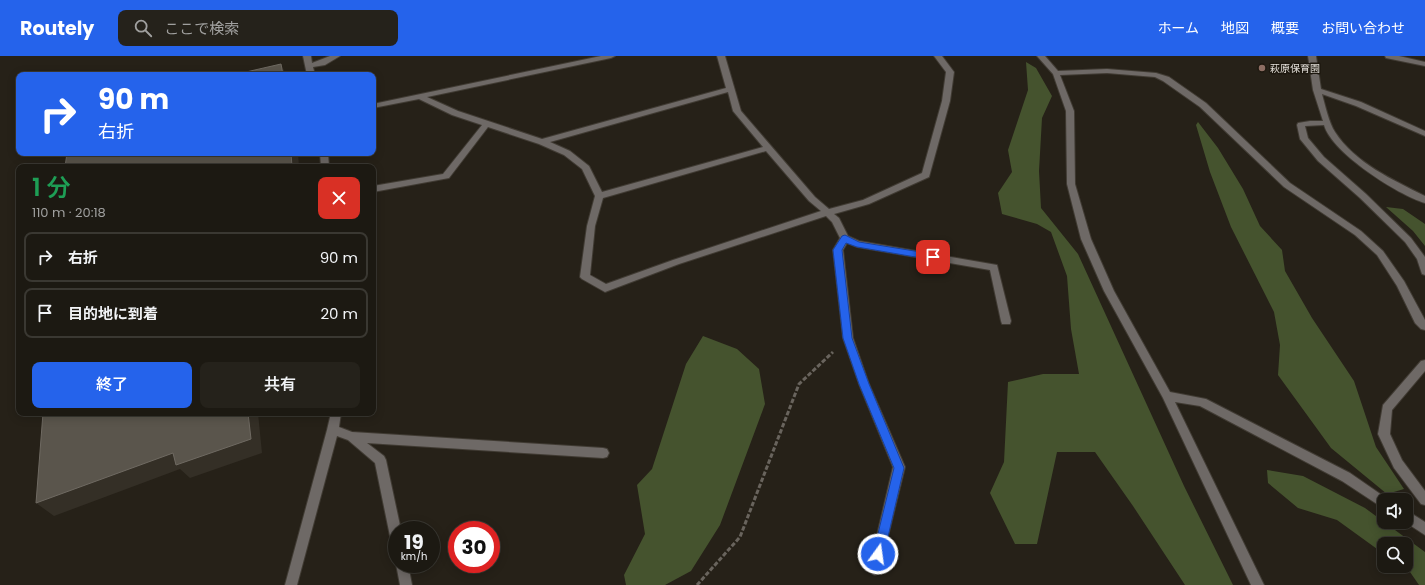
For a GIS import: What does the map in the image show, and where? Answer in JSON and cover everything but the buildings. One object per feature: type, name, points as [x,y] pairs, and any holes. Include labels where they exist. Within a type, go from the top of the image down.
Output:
[{"type":"street","points":[[307,56],[310,72]]},
{"type":"street","points":[[309,66],[322,63],[336,56]]},
{"type":"street","points":[[376,105],[611,56]]},
{"type":"street","points":[[721,56],[737,111],[812,199],[836,220],[845,238],[857,244],[994,267],[1006,321]]},
{"type":"street","points":[[419,96],[455,113],[542,142],[566,153],[586,168],[599,196],[591,226],[585,277],[605,288],[676,262],[828,212],[846,209],[886,194],[926,175],[946,101],[950,72],[938,56]]},
{"type":"street","points":[[1041,56],[1056,73],[1070,111],[1071,184],[1086,239],[1109,291],[1167,396],[1258,585]]},
{"type":"street","points":[[1312,56],[1317,90],[1330,132],[1350,155],[1386,180],[1425,200]]},
{"type":"street","points":[[1389,56],[1425,64]]},
{"type":"street","points":[[1056,73],[1107,71],[1156,74],[1166,79],[1203,105],[1287,185],[1358,233],[1380,253],[1401,284],[1419,320],[1425,326]]},
{"type":"street","points":[[542,142],[730,89]]},
{"type":"street","points":[[1317,90],[1366,107],[1425,134]]},
{"type":"street","points":[[1327,123],[1310,123],[1301,125],[1304,139],[1321,159],[1363,196],[1408,240],[1421,258],[1425,272]]},
{"type":"street","points":[[376,188],[446,176],[486,124]]},
{"type":"street","points":[[599,196],[767,148]]},
{"type":"street","points":[[845,238],[838,250],[848,338],[864,384],[899,468],[875,569]]},
{"type":"street","points":[[1425,364],[1387,408],[1384,434],[1398,464],[1425,500]]},
{"type":"street","points":[[1167,396],[1202,402],[1346,477],[1377,497]]},
{"type":"street","points":[[291,585],[335,416]]},
{"type":"street","points":[[333,430],[352,437],[603,453]]},
{"type":"street","points":[[352,437],[380,460],[393,521]]},
{"type":"street","points":[[1413,521],[1425,529]]},
{"type":"street","points":[[404,573],[406,585]]},
{"type":"path","points":[[697,585],[740,537],[799,384],[848,338]]},
{"type":"green space","points":[[1026,62],[1036,68],[1052,96],[1042,118],[1039,171],[1041,208],[1078,254],[1184,486],[1233,585],[1185,585],[1133,506],[1095,452],[1057,452],[1037,544],[1015,544],[990,493],[1004,462],[1008,382],[1043,374],[1079,374],[1071,329],[1067,276],[1051,232],[1037,224],[1002,214],[998,193],[1012,172],[1008,150],[1028,90]]},
{"type":"green space","points":[[1198,122],[1218,148],[1243,189],[1260,226],[1282,250],[1285,271],[1312,318],[1354,381],[1376,447],[1404,489],[1386,493],[1331,448],[1278,375],[1280,345],[1274,312],[1231,227],[1210,172],[1196,125]]},
{"type":"green space","points":[[1386,207],[1403,209],[1425,224],[1425,246],[1413,231]]},
{"type":"green space","points":[[703,336],[737,349],[759,369],[765,404],[720,525],[691,571],[665,585],[626,585],[624,575],[645,534],[637,485],[652,469],[686,364]]},
{"type":"green space","points":[[1267,470],[1303,476],[1365,508],[1377,517],[1377,529],[1394,529],[1405,537],[1377,537],[1377,549],[1337,520],[1298,508],[1268,483]]},
{"type":"green space","points":[[1413,543],[1425,552],[1425,585],[1419,585],[1411,573],[1413,573]]},
{"type":"place","name":"萩原保育園","points":[[1262,68]]},
{"type":"route","points":[[878,554],[899,468],[864,384],[848,338],[840,279],[838,250],[845,238],[857,244],[933,257]]}]
